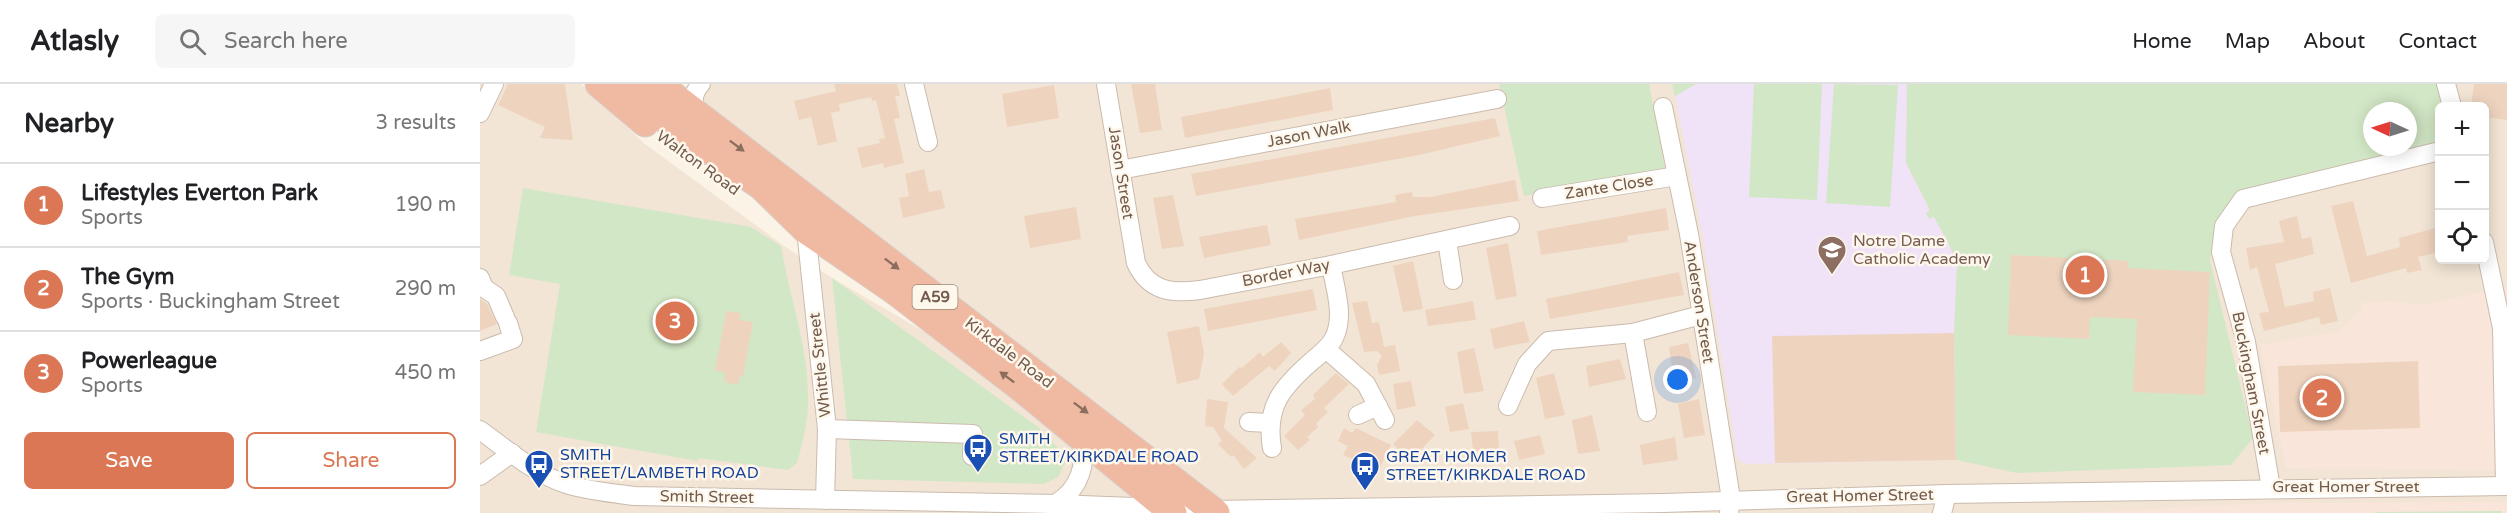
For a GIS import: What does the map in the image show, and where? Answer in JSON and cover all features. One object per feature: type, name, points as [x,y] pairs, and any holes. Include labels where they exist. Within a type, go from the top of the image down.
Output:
[{"type":"highway","name":"Walton Road","points":[[599,84],[658,135],[740,194],[806,230]]},
{"type":"highway","name":"Kirkdale Road","points":[[629,84],[663,118],[761,186],[806,230],[895,291],[1021,388],[1169,510]]},
{"type":"highway","name":"Kirkdale Road","points":[[658,84],[1215,512]]},
{"type":"street","points":[[480,111],[494,84]]},
{"type":"street","points":[[698,117],[693,101],[694,93],[701,84]]},
{"type":"street","points":[[914,84],[928,142]]},
{"type":"street","name":"Jason Street","points":[[1106,84],[1136,263]]},
{"type":"street","name":"Jason Walk","points":[[1120,170],[1489,100],[1476,84]]},
{"type":"street","points":[[2446,84],[2451,102]]},
{"type":"street","name":"Anderson Street","points":[[1663,107],[1701,315],[1730,506]]},
{"type":"street","name":"Buckingham Street","points":[[2271,488],[2246,342],[2221,252],[2224,226],[2243,199],[2435,152]]},
{"type":"street","name":"Zante Close","points":[[1542,198],[1677,176]]},
{"type":"street","name":"Border Way","points":[[1136,263],[1140,272],[1153,284],[1167,291],[1180,293],[1331,265],[1510,226]]},
{"type":"street","name":"Whittle Street","points":[[806,230],[827,429],[825,500]]},
{"type":"street","points":[[1447,240],[1453,280]]},
{"type":"street","points":[[2489,262],[2502,328],[2506,486]]},
{"type":"street","points":[[1272,448],[1270,423],[1282,392],[1298,373],[1334,339],[1339,316],[1331,265]]},
{"type":"street","points":[[480,278],[484,288],[496,296],[513,339],[480,351]]},
{"type":"street","points":[[1508,406],[1527,364],[1548,341],[1633,333],[1701,315]]},
{"type":"street","points":[[1633,333],[1647,412]]},
{"type":"street","points":[[1326,349],[1366,384],[1382,413],[1358,415]]},
{"type":"street","points":[[1249,422],[1270,423]]},
{"type":"street","points":[[827,429],[973,434],[972,456]]},
{"type":"street","name":"Smith Street","points":[[480,430],[512,453],[564,483],[635,504],[786,506],[825,500],[1215,512]]},
{"type":"street","points":[[1055,508],[1069,494],[1079,478],[1083,459],[1078,436]]},
{"type":"street","points":[[480,476],[512,453]]},
{"type":"street","name":"Great Homer Street","points":[[1215,512],[1590,509],[1730,506],[1947,494],[2506,486]]},
{"type":"street","points":[[1942,513],[1947,494]]},
{"type":"shaded area","points":[[480,84],[581,84],[645,144],[784,246],[832,278],[1021,388],[1173,513],[480,513]]},
{"type":"shaded area","points":[[690,84],[2507,84],[2507,513],[1216,513],[702,104]]},
{"type":"shaded area","name":"Notre Dame Catholic Academy","points":[[1696,84],[1907,84],[1906,163],[1930,211],[1926,213],[1934,217],[1948,242],[1957,266],[1954,333],[1956,460],[1751,464],[1742,463],[1737,458],[1702,233],[1675,96]]},
{"type":"shaded area","points":[[2507,286],[2507,470],[2286,468],[2260,345],[2339,331],[2360,311],[2362,303],[2390,301],[2425,305]]},
{"type":"shaded area","points":[[2507,502],[2507,513],[2074,513],[2271,503]]},
{"type":"green space","points":[[1499,84],[1649,84],[1665,169],[1524,196]]},
{"type":"green space","points":[[1672,84],[1696,84],[1675,96]]},
{"type":"green space","points":[[1754,84],[1822,84],[1817,200],[1749,197]]},
{"type":"green space","points":[[1834,84],[1898,85],[1890,207],[1826,203]]},
{"type":"green space","points":[[1907,84],[2442,84],[2448,102],[2435,102],[2435,148],[2417,153],[2417,102],[2363,102],[2363,156],[2404,156],[2240,198],[2214,227],[2210,261],[2253,438],[2231,465],[2017,473],[1956,460],[1954,333],[1957,266],[1948,242],[1934,217],[1929,219],[1926,213],[1930,210],[1906,163]]},
{"type":"green space","points":[[523,188],[751,227],[781,246],[802,339],[807,377],[807,421],[797,463],[788,470],[699,458],[697,461],[536,432],[560,284],[509,275]]},
{"type":"green space","points":[[832,278],[1038,427],[1059,449],[1065,463],[1058,477],[1044,484],[853,479]]},
{"type":"green space","points":[[2502,511],[2502,513],[2375,513],[2375,512]]},
{"type":"building","points":[[508,84],[565,84],[573,140],[540,138],[545,127],[498,105]]},
{"type":"building","points":[[834,84],[897,84],[900,96],[895,96],[900,118],[894,119],[904,163],[884,168],[883,163],[862,168],[857,148],[880,143],[879,139],[885,138],[876,100],[872,101],[871,97],[839,104],[840,111],[831,113],[837,141],[818,146],[811,117],[799,120],[794,101],[836,91]]},
{"type":"building","points":[[1131,84],[1155,84],[1162,130],[1140,133]]},
{"type":"building","points":[[2474,84],[2507,84],[2507,120],[2489,118],[2489,102],[2472,102]]},
{"type":"building","points":[[1054,85],[1059,118],[1007,127],[1002,94]]},
{"type":"building","points":[[1330,88],[1333,110],[1185,138],[1181,117]]},
{"type":"building","points":[[1495,118],[1500,136],[1419,155],[1196,196],[1191,174]]},
{"type":"building","points":[[924,169],[929,192],[941,190],[945,208],[903,218],[899,198],[909,196],[905,174]]},
{"type":"building","points":[[1515,180],[1519,201],[1415,216],[1299,240],[1295,219],[1396,202],[1395,195],[1412,192],[1413,197],[1430,197]]},
{"type":"building","points":[[1173,195],[1184,246],[1162,249],[1153,198]]},
{"type":"building","points":[[2353,201],[2367,256],[2400,247],[2399,238],[2435,228],[2435,253],[2418,257],[2422,270],[2407,273],[2406,268],[2351,283],[2331,206]]},
{"type":"building","points":[[1076,207],[1081,239],[1030,248],[1024,216]]},
{"type":"building","points":[[1666,208],[1669,230],[1627,236],[1628,242],[1541,255],[1537,231]]},
{"type":"building","points":[[2297,216],[2302,239],[2311,237],[2314,254],[2275,264],[2285,307],[2314,301],[2313,292],[2330,288],[2338,321],[2321,325],[2319,317],[2264,331],[2259,313],[2269,312],[2257,267],[2250,270],[2246,248],[2284,242],[2279,221]]},
{"type":"building","points":[[1267,225],[1271,245],[1204,258],[1199,237]]},
{"type":"building","points":[[1508,243],[1517,296],[1496,300],[1486,248]]},
{"type":"building","points":[[2011,255],[2128,261],[2128,268],[2210,272],[2205,395],[2133,392],[2137,319],[2090,317],[2089,339],[2008,335]]},
{"type":"building","points":[[1413,261],[1423,309],[1403,312],[1393,266]]},
{"type":"building","points":[[1679,272],[1684,295],[1550,319],[1546,299]]},
{"type":"building","points":[[1313,289],[1317,310],[1208,331],[1204,309]]},
{"type":"building","points":[[480,299],[487,304],[497,324],[480,331]]},
{"type":"building","points":[[1367,301],[1372,323],[1379,322],[1384,347],[1395,345],[1400,371],[1379,375],[1377,365],[1382,356],[1377,351],[1364,352],[1352,303]]},
{"type":"building","points":[[1473,301],[1476,320],[1428,326],[1425,310]]},
{"type":"building","points":[[726,311],[741,313],[740,320],[753,322],[743,376],[740,376],[738,385],[724,382],[725,372],[715,371]]},
{"type":"building","points":[[1524,321],[1530,342],[1494,349],[1490,329]]},
{"type":"building","points":[[1199,326],[1204,354],[1199,379],[1177,384],[1167,332]]},
{"type":"building","points":[[1954,333],[1956,460],[1775,463],[1772,336]]},
{"type":"building","points":[[1281,342],[1291,353],[1275,371],[1269,366],[1233,396],[1222,384],[1239,367],[1242,368],[1260,352],[1263,357]]},
{"type":"building","points":[[1688,343],[1696,378],[1674,381],[1669,347]]},
{"type":"building","points":[[1474,348],[1484,391],[1464,394],[1457,352]]},
{"type":"building","points":[[1620,359],[1626,379],[1589,387],[1586,366]]},
{"type":"building","points":[[2418,361],[2420,428],[2280,432],[2278,366]]},
{"type":"building","points":[[1336,373],[1349,384],[1324,408],[1328,412],[1316,423],[1318,427],[1307,437],[1310,440],[1298,450],[1284,436],[1305,415],[1301,410],[1315,399],[1313,395]]},
{"type":"building","points":[[1554,373],[1565,415],[1545,419],[1536,378]]},
{"type":"building","points":[[1411,381],[1416,406],[1397,410],[1393,384]]},
{"type":"building","points":[[1207,399],[1228,402],[1224,428],[1257,458],[1244,469],[1233,455],[1231,457],[1218,444],[1222,441],[1213,427],[1205,426]]},
{"type":"building","points":[[1699,399],[1705,435],[1684,438],[1678,404]]},
{"type":"building","points":[[1463,403],[1469,429],[1450,432],[1445,407]]},
{"type":"building","points":[[1592,415],[1600,451],[1578,454],[1572,420]]},
{"type":"building","points":[[1417,420],[1435,435],[1411,460],[1393,444]]},
{"type":"building","points":[[1344,428],[1352,433],[1356,428],[1391,445],[1380,467],[1366,459],[1363,464],[1343,455],[1348,446],[1338,441]]},
{"type":"building","points":[[1498,431],[1499,450],[1473,451],[1471,432]]},
{"type":"building","points":[[1540,435],[1545,454],[1519,460],[1514,441]]},
{"type":"building","points":[[1675,437],[1678,460],[1643,465],[1640,445]]},
{"type":"place","name":"Lifestyles Everton Park","points":[[2085,275]]},
{"type":"place","name":"Notre Dame Catholic Academy","points":[[1832,276]]},
{"type":"place","name":"Powerleague","points":[[675,321]]},
{"type":"place","name":"The Gym","points":[[2322,398]]},
{"type":"place","name":"SMITH STREET/KIRKDALE ROAD","points":[[978,474]]},
{"type":"place","name":"SMITH STREET/LAMBETH ROAD","points":[[539,490]]},
{"type":"place","name":"GREAT HOMER STREET/KIRKDALE ROAD","points":[[1365,492]]}]
